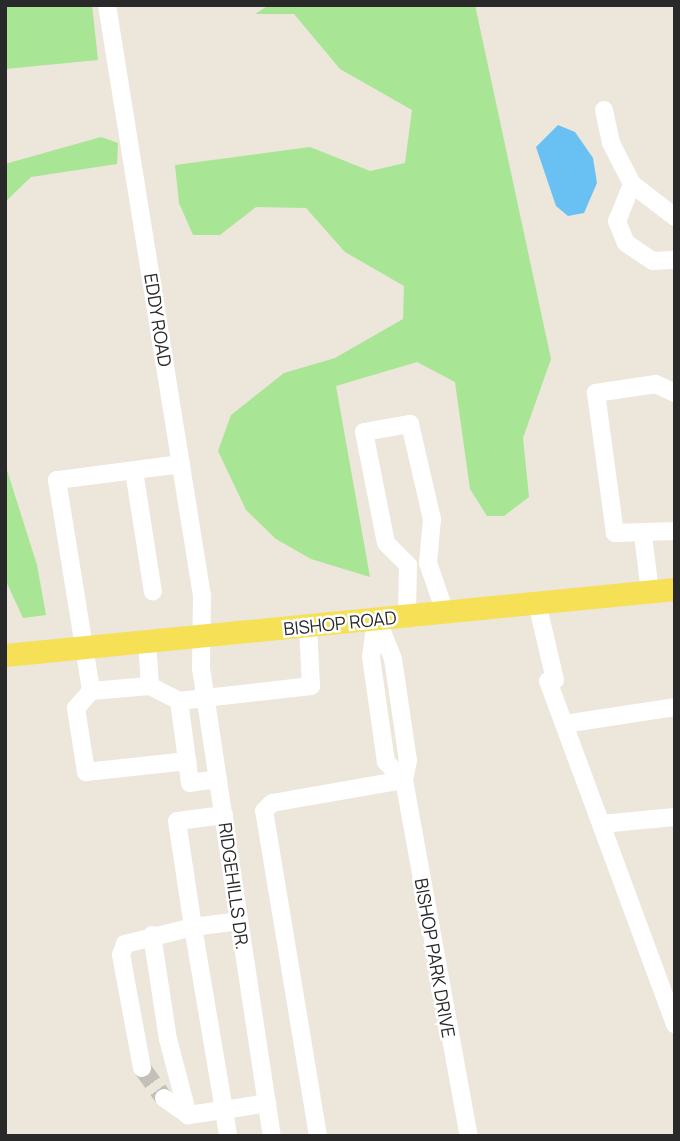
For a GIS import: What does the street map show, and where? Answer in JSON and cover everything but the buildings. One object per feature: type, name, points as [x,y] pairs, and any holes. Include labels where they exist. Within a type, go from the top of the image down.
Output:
[{"type":"main road","name":"BISHOP ROAD","points":[[5,655],[675,589]]},
{"type":"street","name":"EDDY ROAD","points":[[107,5],[202,596],[201,636]]},
{"type":"street","points":[[604,110],[611,143],[632,184],[675,216]]},
{"type":"street","points":[[632,184],[617,221],[626,243],[653,261],[675,260]]},
{"type":"street","points":[[675,393],[656,384],[596,393],[610,523],[615,533],[643,535],[675,531]]},
{"type":"street","points":[[407,616],[408,565],[386,543],[364,432],[410,424],[432,519],[428,563],[444,612]]},
{"type":"street","points":[[91,691],[57,480],[181,464]]},
{"type":"street","points":[[134,471],[153,592]]},
{"type":"street","points":[[643,535],[650,592]]},
{"type":"street","points":[[408,565],[428,563]]},
{"type":"street","points":[[537,603],[551,680],[564,724],[675,1024]]},
{"type":"street","name":"BISHOP PARK DRIVE","points":[[377,620],[371,657],[386,762],[404,780],[470,1136]]},
{"type":"street","points":[[187,761],[86,772],[76,708],[91,691],[150,686],[179,701],[311,686],[309,626]]},
{"type":"street","name":"RIDGEHILLS DR.","points":[[201,636],[206,699],[272,1136]]},
{"type":"street","points":[[147,641],[150,686]]},
{"type":"street","points":[[179,701],[190,783],[218,779]]},
{"type":"street","points":[[564,724],[675,707]]},
{"type":"street","points":[[318,1136],[264,811],[272,803],[404,780]]},
{"type":"street","points":[[224,815],[177,821],[229,1136]]},
{"type":"street","points":[[601,824],[675,817]]},
{"type":"street","points":[[142,1068],[121,955],[125,944],[152,935],[239,921]]},
{"type":"street","points":[[152,935],[168,1039],[188,1115]]},
{"type":"street","points":[[164,1098],[188,1115],[267,1103]]},
{"type":"green space","points":[[5,5],[92,5],[98,60],[5,69]]},
{"type":"green space","points":[[269,5],[475,5],[551,359],[523,438],[529,497],[504,516],[487,516],[470,489],[455,382],[417,362],[336,386],[370,577],[311,559],[276,539],[246,510],[218,451],[231,415],[284,373],[335,358],[403,319],[404,286],[345,252],[306,208],[256,207],[220,235],[193,235],[179,203],[175,165],[310,147],[370,171],[405,163],[412,110],[340,69],[294,14],[255,14]]},
{"type":"green space","points":[[101,137],[118,143],[117,164],[31,177],[5,202],[5,164]]},
{"type":"green space","points":[[5,464],[37,565],[46,615],[23,618],[5,579]]},
{"type":"water","points":[[558,125],[575,132],[593,158],[597,183],[584,213],[568,216],[556,206],[536,147]]},
{"type":"tunnel","points":[[142,1068],[164,1098]]}]
